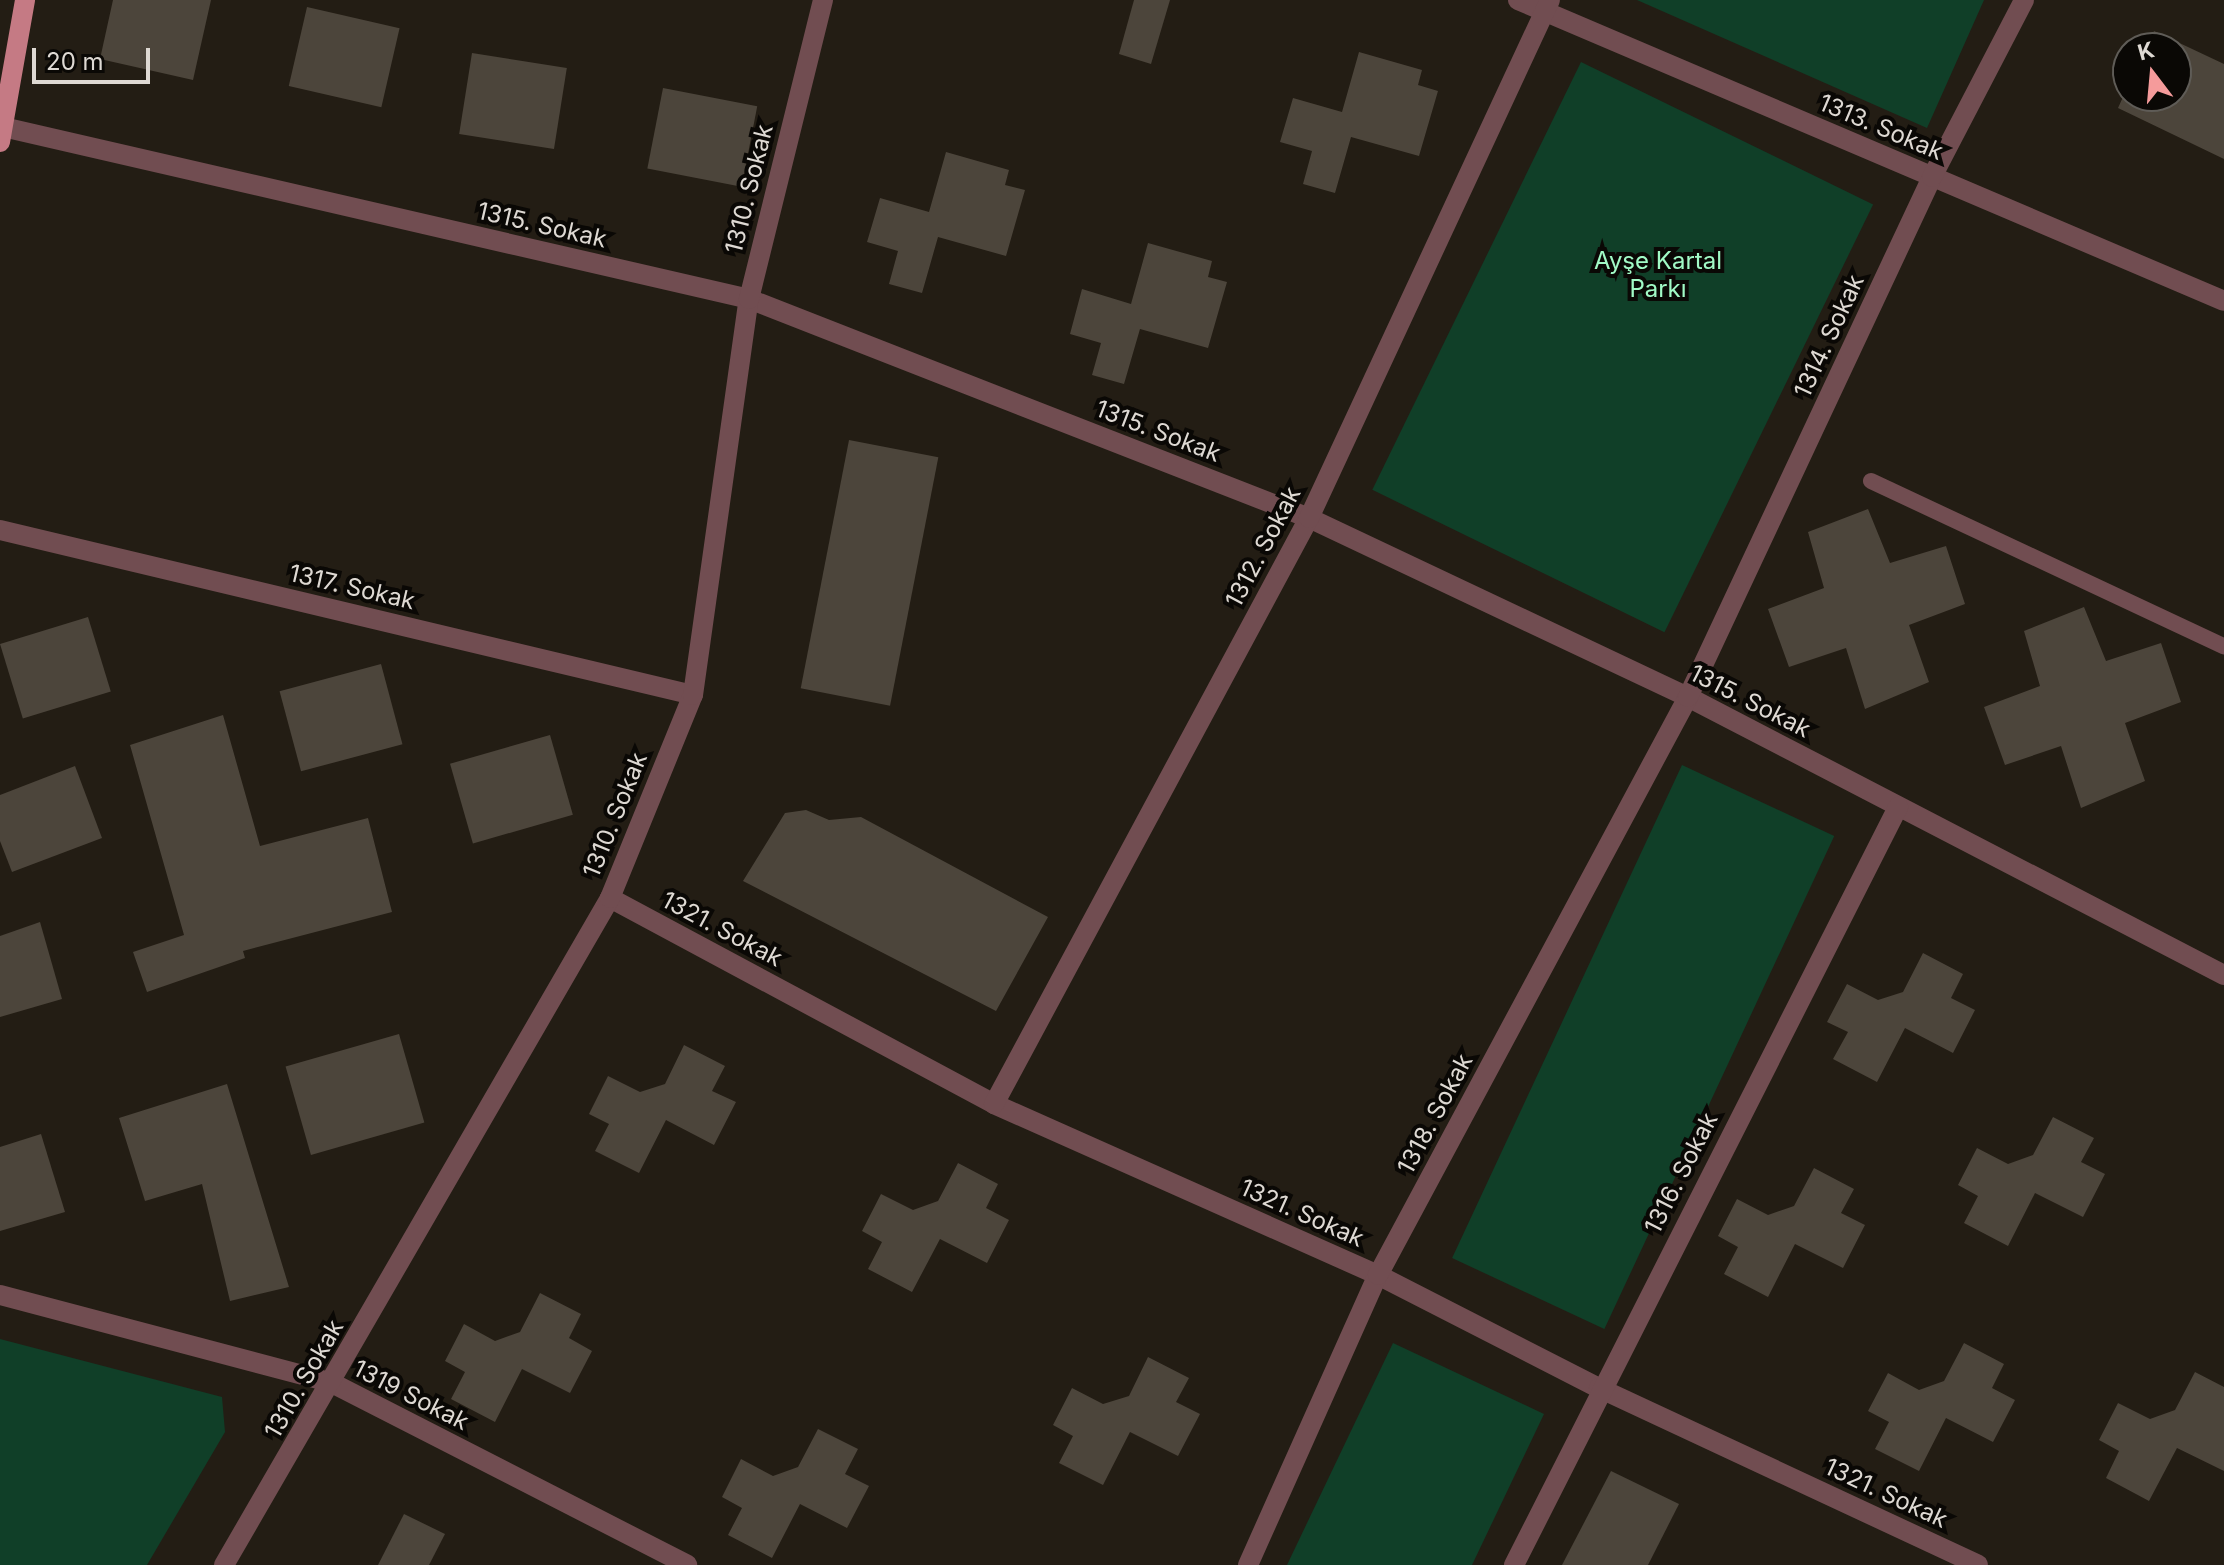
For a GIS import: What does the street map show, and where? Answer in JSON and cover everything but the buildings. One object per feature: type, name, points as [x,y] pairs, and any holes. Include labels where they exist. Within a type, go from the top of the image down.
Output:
[{"type":"main road","points":[[1,134],[25,0]]},
{"type":"street","name":"1310. Sokak","points":[[224,1565],[610,898],[693,695],[749,299],[823,0]]},
{"type":"street","name":"1313. Sokak","points":[[1518,0],[1547,6],[1932,177],[2224,301]]},
{"type":"street","name":"1314. Sokak","points":[[1688,697],[1932,177],[2024,0]]},
{"type":"street","name":"1312. Sokak","points":[[994,1104],[1309,518],[1547,6]]},
{"type":"street","name":"1315. Sokak","points":[[1,134],[749,299],[1309,518],[1688,697],[2224,975]]},
{"type":"street","name":"1317. Sokak","points":[[0,530],[693,695]]},
{"type":"street","name":"1318. Sokak","points":[[1248,1565],[1378,1275],[1688,697]]},
{"type":"street","name":"1316. Sokak","points":[[1514,1565],[1599,1388],[1898,807]]},
{"type":"street","name":"1321. Sokak","points":[[610,898],[994,1104],[1378,1275],[1599,1388],[1978,1565]]},
{"type":"street","name":"1319 Sokak","points":[[0,1295],[332,1383],[687,1565]]},
{"type":"lane","points":[[1871,481],[2224,646]]},
{"type":"green space","points":[[1637,0],[1984,0],[1927,128]]},
{"type":"green space","name":"Ayşe Kartal Parkı","points":[[1581,62],[1873,204],[1664,632],[1372,490]]},
{"type":"green space","points":[[1682,765],[1834,836],[1604,1329],[1452,1258]]},
{"type":"green space","points":[[0,1339],[222,1397],[225,1432],[147,1565],[0,1565]]},
{"type":"green space","points":[[1393,1343],[1544,1414],[1472,1565],[1287,1565]]}]
